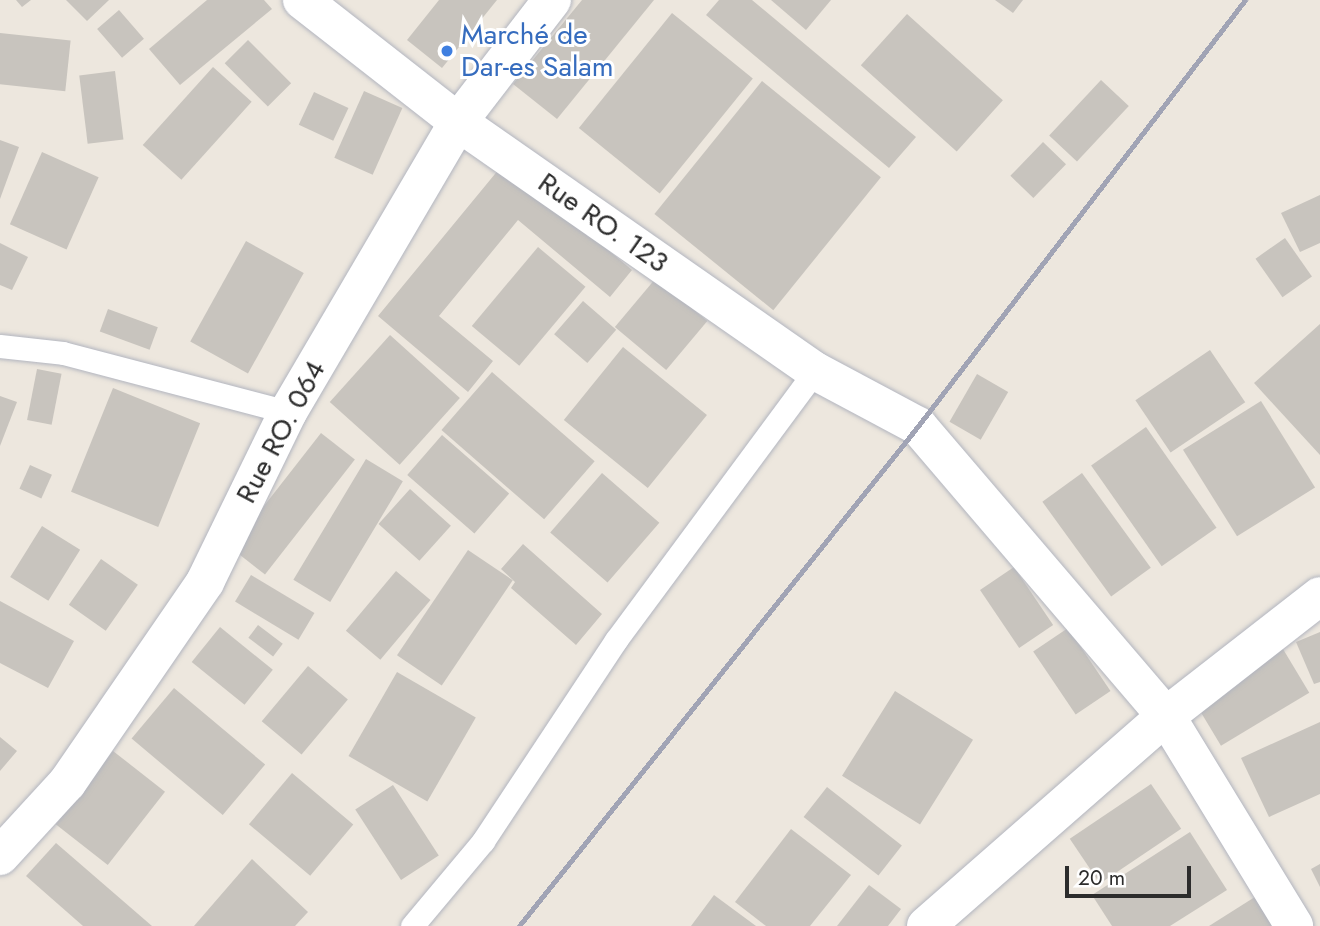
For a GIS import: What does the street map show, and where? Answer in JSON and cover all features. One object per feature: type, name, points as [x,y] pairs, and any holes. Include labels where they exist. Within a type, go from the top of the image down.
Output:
[{"type":"street","name":"Rue RO. 123","points":[[302,0],[458,122],[815,371],[918,426],[1166,716]]},
{"type":"street","name":"Rue RO. 064","points":[[0,856],[67,783],[205,582],[288,412],[458,122],[552,0]]},
{"type":"street","points":[[926,926],[1166,716],[1320,596]]},
{"type":"street","points":[[1166,716],[1294,926]]},
{"type":"lane","points":[[0,346],[63,354],[288,412]]},
{"type":"lane","points":[[412,926],[483,841],[616,640],[815,371]]},
{"type":"building","points":[[16,0],[31,0],[22,7]]},
{"type":"building","points":[[66,0],[109,0],[87,21]]},
{"type":"building","points":[[207,0],[264,0],[272,9],[180,85],[149,49]]},
{"type":"building","points":[[439,0],[497,0],[442,68],[407,40]]},
{"type":"building","points":[[582,0],[654,0],[557,119],[513,84]]},
{"type":"building","points":[[719,0],[752,0],[916,137],[889,168],[706,15]]},
{"type":"building","points":[[771,0],[831,0],[806,30]]},
{"type":"building","points":[[995,0],[1023,0],[1013,13]]},
{"type":"building","points":[[119,10],[144,39],[122,58],[97,29]]},
{"type":"building","points":[[672,13],[753,78],[660,193],[579,128]]},
{"type":"building","points":[[907,14],[1003,100],[957,152],[861,65]]},
{"type":"building","points":[[0,33],[71,40],[65,91],[0,84]]},
{"type":"building","points":[[248,40],[291,83],[268,106],[225,63]]},
{"type":"building","points":[[213,67],[252,102],[181,180],[143,145]]},
{"type":"building","points":[[115,71],[123,139],[88,144],[79,75]]},
{"type":"building","points":[[1101,80],[1129,106],[1077,161],[1049,136]]},
{"type":"building","points":[[762,81],[881,177],[773,310],[654,214]]},
{"type":"building","points":[[364,91],[402,108],[373,175],[334,158]]},
{"type":"building","points":[[314,92],[348,108],[333,141],[299,125]]},
{"type":"building","points":[[0,140],[19,147],[0,199]]},
{"type":"building","points":[[1043,142],[1066,164],[1033,198],[1010,176]]},
{"type":"building","points":[[42,152],[99,177],[67,249],[10,224]]},
{"type":"building","points":[[504,163],[632,270],[610,297],[518,220],[439,316],[493,361],[468,392],[378,316]]},
{"type":"building","points":[[1320,195],[1320,243],[1300,252],[1281,213]]},
{"type":"building","points":[[1285,238],[1312,277],[1282,297],[1256,259]]},
{"type":"building","points":[[246,241],[304,273],[248,374],[190,342]]},
{"type":"building","points":[[0,243],[28,257],[12,290],[0,285]]},
{"type":"building","points":[[538,247],[585,287],[519,366],[472,326]]},
{"type":"building","points":[[656,278],[707,321],[666,370],[615,327]]},
{"type":"building","points":[[583,301],[616,330],[587,363],[554,334]]},
{"type":"building","points":[[108,309],[158,327],[150,350],[100,332]]},
{"type":"building","points":[[1320,324],[1320,455],[1254,383]]},
{"type":"building","points":[[390,335],[460,398],[400,465],[330,402]]},
{"type":"building","points":[[623,347],[707,415],[648,488],[564,420]]},
{"type":"building","points":[[1210,350],[1245,402],[1171,453],[1135,400]]},
{"type":"building","points":[[37,369],[62,374],[52,425],[27,420]]},
{"type":"building","points":[[492,372],[595,461],[544,519],[441,430]]},
{"type":"building","points":[[977,374],[1008,392],[981,440],[950,422]]},
{"type":"building","points":[[113,388],[200,423],[158,527],[71,492]]},
{"type":"building","points":[[0,396],[17,402],[0,446]]},
{"type":"building","points":[[1261,401],[1315,488],[1237,536],[1183,450]]},
{"type":"building","points":[[1146,427],[1217,528],[1162,566],[1091,465]]},
{"type":"building","points":[[321,433],[355,459],[265,575],[231,548]]},
{"type":"building","points":[[442,435],[509,493],[474,533],[407,475]]},
{"type":"building","points":[[366,459],[403,481],[330,602],[293,580]]},
{"type":"building","points":[[30,465],[52,475],[41,499],[19,489]]},
{"type":"building","points":[[602,473],[659,523],[608,582],[550,533]]},
{"type":"building","points":[[1082,473],[1151,568],[1111,596],[1042,502]]},
{"type":"building","points":[[410,489],[451,526],[419,561],[379,524]]},
{"type":"building","points":[[42,526],[80,550],[48,601],[10,577]]},
{"type":"building","points":[[523,544],[602,614],[576,645],[511,588],[515,582],[501,569]]},
{"type":"building","points":[[468,550],[513,580],[442,685],[397,655]]},
{"type":"building","points":[[101,559],[138,585],[106,631],[69,605]]},
{"type":"building","points":[[1014,567],[1053,625],[1019,648],[980,590]]},
{"type":"building","points":[[396,571],[430,600],[380,660],[346,631]]},
{"type":"building","points":[[251,575],[314,613],[298,640],[235,602]]},
{"type":"building","points":[[0,601],[74,641],[48,688],[0,663]]},
{"type":"building","points":[[258,625],[283,644],[273,656],[248,638]]},
{"type":"building","points":[[220,627],[273,670],[245,705],[192,662]]},
{"type":"building","points":[[1068,628],[1110,691],[1076,714],[1033,651]]},
{"type":"building","points":[[1320,632],[1320,682],[1314,684],[1296,642]]},
{"type":"building","points":[[1283,649],[1309,693],[1221,746],[1195,702]]},
{"type":"building","points":[[308,666],[348,699],[302,755],[262,721]]},
{"type":"building","points":[[397,672],[476,718],[427,802],[348,756]]},
{"type":"building","points":[[174,688],[265,764],[223,815],[132,739]]},
{"type":"building","points":[[895,691],[973,740],[920,825],[842,776]]},
{"type":"building","points":[[1320,722],[1320,794],[1269,817],[1241,758]]},
{"type":"building","points":[[0,737],[17,751],[0,771]]},
{"type":"building","points":[[113,751],[165,792],[108,865],[56,824]]},
{"type":"building","points":[[292,773],[353,824],[310,876],[249,824]]},
{"type":"building","points":[[1151,784],[1181,829],[1100,884],[1070,839]]},
{"type":"building","points":[[393,785],[439,855],[401,880],[355,810]]},
{"type":"building","points":[[827,787],[902,845],[878,875],[804,817]]},
{"type":"building","points":[[791,829],[851,875],[810,926],[766,926],[735,902]]},
{"type":"building","points":[[1190,832],[1227,890],[1170,926],[1112,926],[1092,895]]},
{"type":"building","points":[[56,843],[152,926],[83,926],[26,876]]},
{"type":"building","points":[[252,859],[308,912],[295,926],[194,926]]},
{"type":"building","points":[[1320,864],[1320,887],[1311,869]]},
{"type":"building","points":[[869,885],[901,909],[888,926],[837,926]]},
{"type":"building","points":[[714,895],[756,926],[691,926]]},
{"type":"building","points":[[1258,895],[1278,926],[1209,926]]},
{"type":"railway","points":[[519,926],[918,426],[1245,0]]},
{"type":"place","name":"Marché de Dar-es Salam","points":[[447,51]]}]
